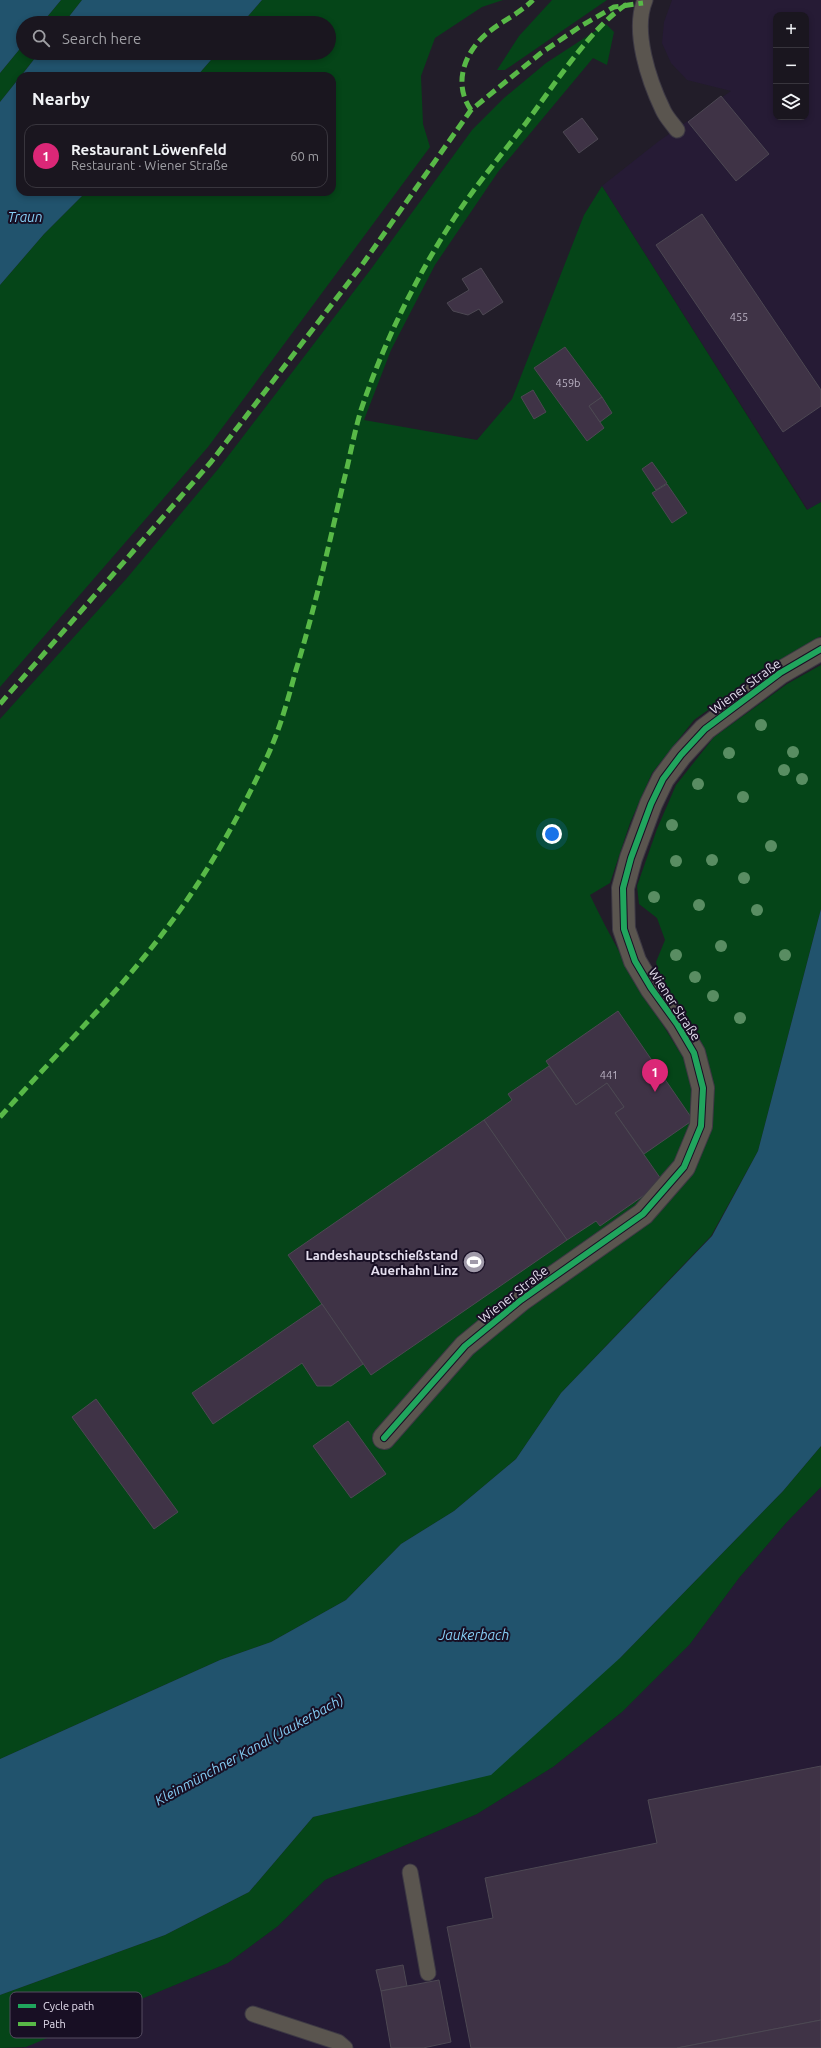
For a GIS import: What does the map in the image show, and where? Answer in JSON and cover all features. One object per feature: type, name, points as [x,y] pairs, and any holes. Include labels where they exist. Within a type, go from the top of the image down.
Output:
[{"type":"street","name":"Wiener Straße","points":[[384,1438],[465,1346],[521,1300],[643,1214],[684,1167],[701,1126],[703,1088],[694,1053],[677,1024],[651,988],[635,961],[624,929],[624,888],[631,858],[651,804],[663,779],[681,755],[710,725],[780,672],[821,649]]},
{"type":"lane","points":[[645,0],[639,22],[640,40],[663,110],[677,130]]},
{"type":"lane","points":[[410,1872],[428,1973]]},
{"type":"lane","points":[[254,2014],[338,2042],[345,2048]]},
{"type":"shaded area","points":[[672,0],[821,0],[821,502],[808,510],[602,186],[659,141],[731,91],[687,80],[671,63],[662,43],[664,22]]},
{"type":"shaded area","points":[[821,1487],[821,2048],[22,2048],[46,2038],[142,2038],[142,1998],[228,1963],[278,1926],[325,1880],[477,1814],[553,1767],[622,1712],[690,1644],[739,1578],[786,1523]]},
{"type":"green space","points":[[61,0],[82,0],[69,16],[48,16]]},
{"type":"green space","points":[[262,0],[503,0],[482,7],[435,38],[421,76],[423,124],[430,147],[208,447],[0,687],[0,285],[44,234],[82,196],[336,196],[336,72],[200,72],[211,60],[336,60],[336,16],[248,16]]},
{"type":"green space","points":[[552,0],[607,0],[505,70],[497,70],[519,36]]},
{"type":"green space","points":[[606,24],[614,32],[607,65],[593,58],[498,172],[435,265],[391,350],[364,420],[477,440],[512,399],[584,215],[602,186],[807,510],[821,502],[821,636],[771,665],[694,720],[652,773],[630,823],[610,883],[590,895],[632,974],[711,1102],[713,1082],[705,1051],[689,1021],[662,987],[656,962],[665,940],[657,918],[639,904],[637,886],[657,829],[676,785],[714,737],[787,684],[821,665],[821,909],[758,1151],[711,1236],[561,1393],[516,1459],[454,1511],[401,1544],[346,1600],[271,1642],[220,1660],[0,1759],[0,719],[127,578],[219,468],[371,269],[472,130],[504,98],[546,63]]},
{"type":"green space","points":[[16,54],[16,60],[33,60],[24,72],[16,72],[16,82],[0,102],[0,73]]},
{"type":"green space","points":[[821,1446],[821,1487],[786,1523],[739,1578],[690,1644],[622,1712],[553,1767],[477,1814],[325,1880],[278,1926],[228,1963],[142,1999],[142,1992],[10,1992],[10,2038],[48,2038],[26,2047],[0,2048],[0,1995],[165,1935],[249,1892],[313,1817],[390,1798],[620,1658],[783,1491]]},
{"type":"water","points":[[0,0],[61,0],[48,16],[16,16],[16,54],[0,73]]},
{"type":"water","points":[[82,0],[262,0],[248,16],[69,16]]},
{"type":"water","points":[[34,60],[211,60],[200,72],[24,72]]},
{"type":"water","name":"Traun","points":[[16,82],[16,196],[82,196],[44,234],[0,285],[0,102]]},
{"type":"water","name":"Jaukerbach","points":[[821,909],[821,1446],[783,1491],[620,1658],[491,1775],[313,1817],[249,1892],[165,1935],[0,1995],[0,1759],[220,1660],[271,1642],[346,1600],[401,1544],[454,1511],[516,1459],[561,1393],[712,1236],[758,1151]]},
{"type":"building","points":[[721,96],[769,154],[736,181],[688,122]]},
{"type":"building","points":[[582,118],[598,139],[579,153],[563,132]]},
{"type":"building","points":[[702,214],[821,390],[821,406],[783,432],[656,245]]},
{"type":"building","points":[[481,268],[503,302],[483,315],[479,309],[468,315],[453,311],[447,303],[469,290],[462,279]]},
{"type":"building","points":[[565,347],[602,397],[589,406],[604,428],[587,441],[534,368]]},
{"type":"building","points":[[533,390],[546,412],[534,419],[521,397]]},
{"type":"building","points":[[602,397],[612,413],[600,422],[589,406]]},
{"type":"building","points":[[652,462],[667,483],[656,490],[642,469]]},
{"type":"building","points":[[667,484],[687,513],[672,523],[652,493]]},
{"type":"building","points":[[618,1011],[693,1120],[644,1154],[615,1113],[624,1107],[607,1083],[576,1105],[546,1061]]},
{"type":"building","points":[[549,1066],[576,1105],[607,1083],[624,1107],[615,1113],[663,1182],[600,1226],[596,1221],[567,1240],[484,1120],[512,1100],[508,1094]]},
{"type":"building","points":[[484,1120],[567,1240],[371,1375],[288,1255]]},
{"type":"building","points":[[322,1304],[363,1364],[331,1386],[317,1386],[302,1363],[213,1424],[192,1393]]},
{"type":"building","points":[[96,1399],[178,1512],[154,1529],[72,1417]]},
{"type":"building","points":[[348,1421],[386,1474],[351,1498],[313,1446]]},
{"type":"building","points":[[821,1766],[821,2020],[677,2048],[471,2048],[447,1927],[493,1918],[485,1878],[657,1843],[648,1800]]},
{"type":"building","points":[[403,1965],[407,1986],[381,1991],[376,1970]]},
{"type":"building","points":[[439,1980],[451,2042],[423,2048],[391,2048],[381,1991]]},
{"type":"building","points":[[821,2020],[821,2048],[677,2048]]},
{"type":"marked path","points":[[471,110],[465,100],[462,89],[462,78],[468,57],[481,39],[490,31],[523,9],[533,0]]},
{"type":"marked path","points":[[0,704],[211,462],[362,265],[471,110],[541,53],[581,26],[614,7],[643,3]]},
{"type":"marked path","points":[[0,1117],[100,1008],[148,953],[202,878],[222,844],[259,775],[280,725],[316,600],[361,410],[390,335],[402,310],[427,262],[472,193],[586,43],[613,14],[627,4]]},
{"type":"cycle path","points":[[384,1438],[465,1346],[521,1300],[643,1214],[684,1167],[701,1126],[703,1088],[694,1053],[677,1024],[651,988],[635,961],[624,929],[623,888],[631,858],[651,804],[663,779],[681,755],[705,729],[780,673],[821,649]]},
{"type":"place","name":"Restaurant Löwenfeld","points":[[655,1092]]},
{"type":"place","name":"Landeshauptschießstand Auerhahn Linz","points":[[474,1262]]},
{"type":"water label","name":"Kleinmünchner Kanal (Jaukerbach)","points":[[249,1750]]}]
